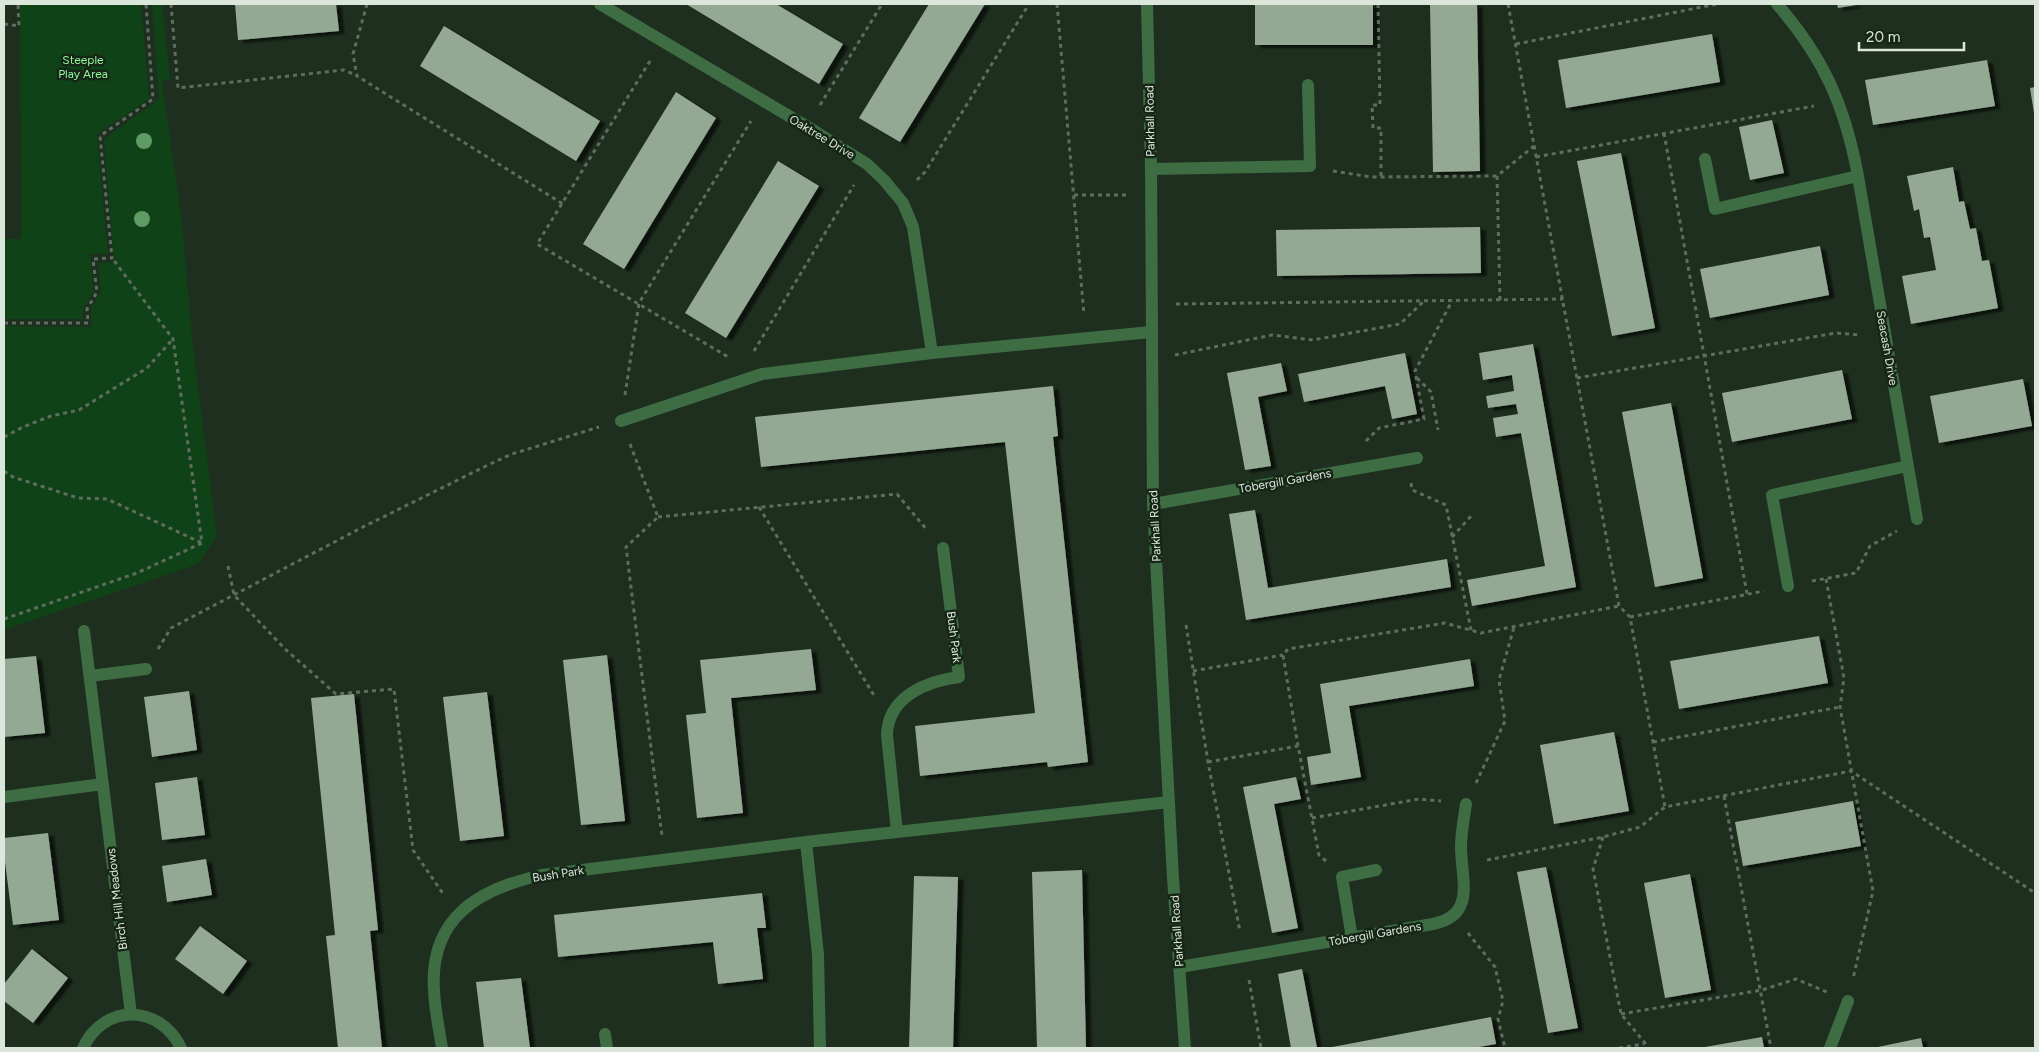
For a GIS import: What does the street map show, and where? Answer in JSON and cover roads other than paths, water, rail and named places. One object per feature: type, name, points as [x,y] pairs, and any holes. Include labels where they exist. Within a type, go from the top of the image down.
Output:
[{"type":"street","name":"Oaktree Drive","points":[[600,4],[866,164],[884,180],[900,198],[909,214],[915,233],[932,353]]},
{"type":"street","name":"Parkhall Road","points":[[1147,4],[1151,169],[1150,304],[1153,504],[1172,878],[1185,1048]]},
{"type":"street","name":"Seacash Drive","points":[[1777,4],[1811,47],[1828,78],[1848,128],[1858,176],[1917,519]]},
{"type":"street","points":[[1151,169],[1310,166],[1308,85]]},
{"type":"street","points":[[1705,159],[1715,208],[1858,176]]},
{"type":"street","points":[[621,421],[762,374],[932,353],[1151,332]]},
{"type":"street","name":"Tobergill Gardens","points":[[1153,504],[1411,459]]},
{"type":"street","points":[[1788,586],[1772,494],[1908,466]]},
{"type":"street","name":"Bush Park","points":[[897,832],[887,735],[889,720],[902,700],[918,688],[938,680],[959,676],[942,548]]},
{"type":"street","name":"Birch Hill Meadows","points":[[84,631],[131,1014]]},
{"type":"street","points":[[90,676],[146,669]]},
{"type":"street","points":[[4,798],[103,784]]},
{"type":"street","name":"Bush Park","points":[[442,1048],[434,991],[435,966],[441,940],[447,927],[457,914],[486,895],[527,878],[806,842],[1169,802]]},
{"type":"street","name":"Tobergill Gardens","points":[[1180,967],[1441,923],[1453,915],[1460,907],[1465,894],[1460,844],[1466,804]]},
{"type":"street","points":[[806,842],[818,954],[820,1048]]},
{"type":"street","points":[[1352,938],[1342,877],[1376,870]]},
{"type":"street","points":[[1830,1048],[1848,1001]]},
{"type":"street","points":[[83,1048],[91,1034],[102,1023],[116,1017],[131,1014],[149,1017],[164,1025],[176,1038],[181,1048]]},
{"type":"street","points":[[605,1034],[607,1048]]},
{"type":"park label","name":"Steeple Play Area","points":[[83,67]]}]
